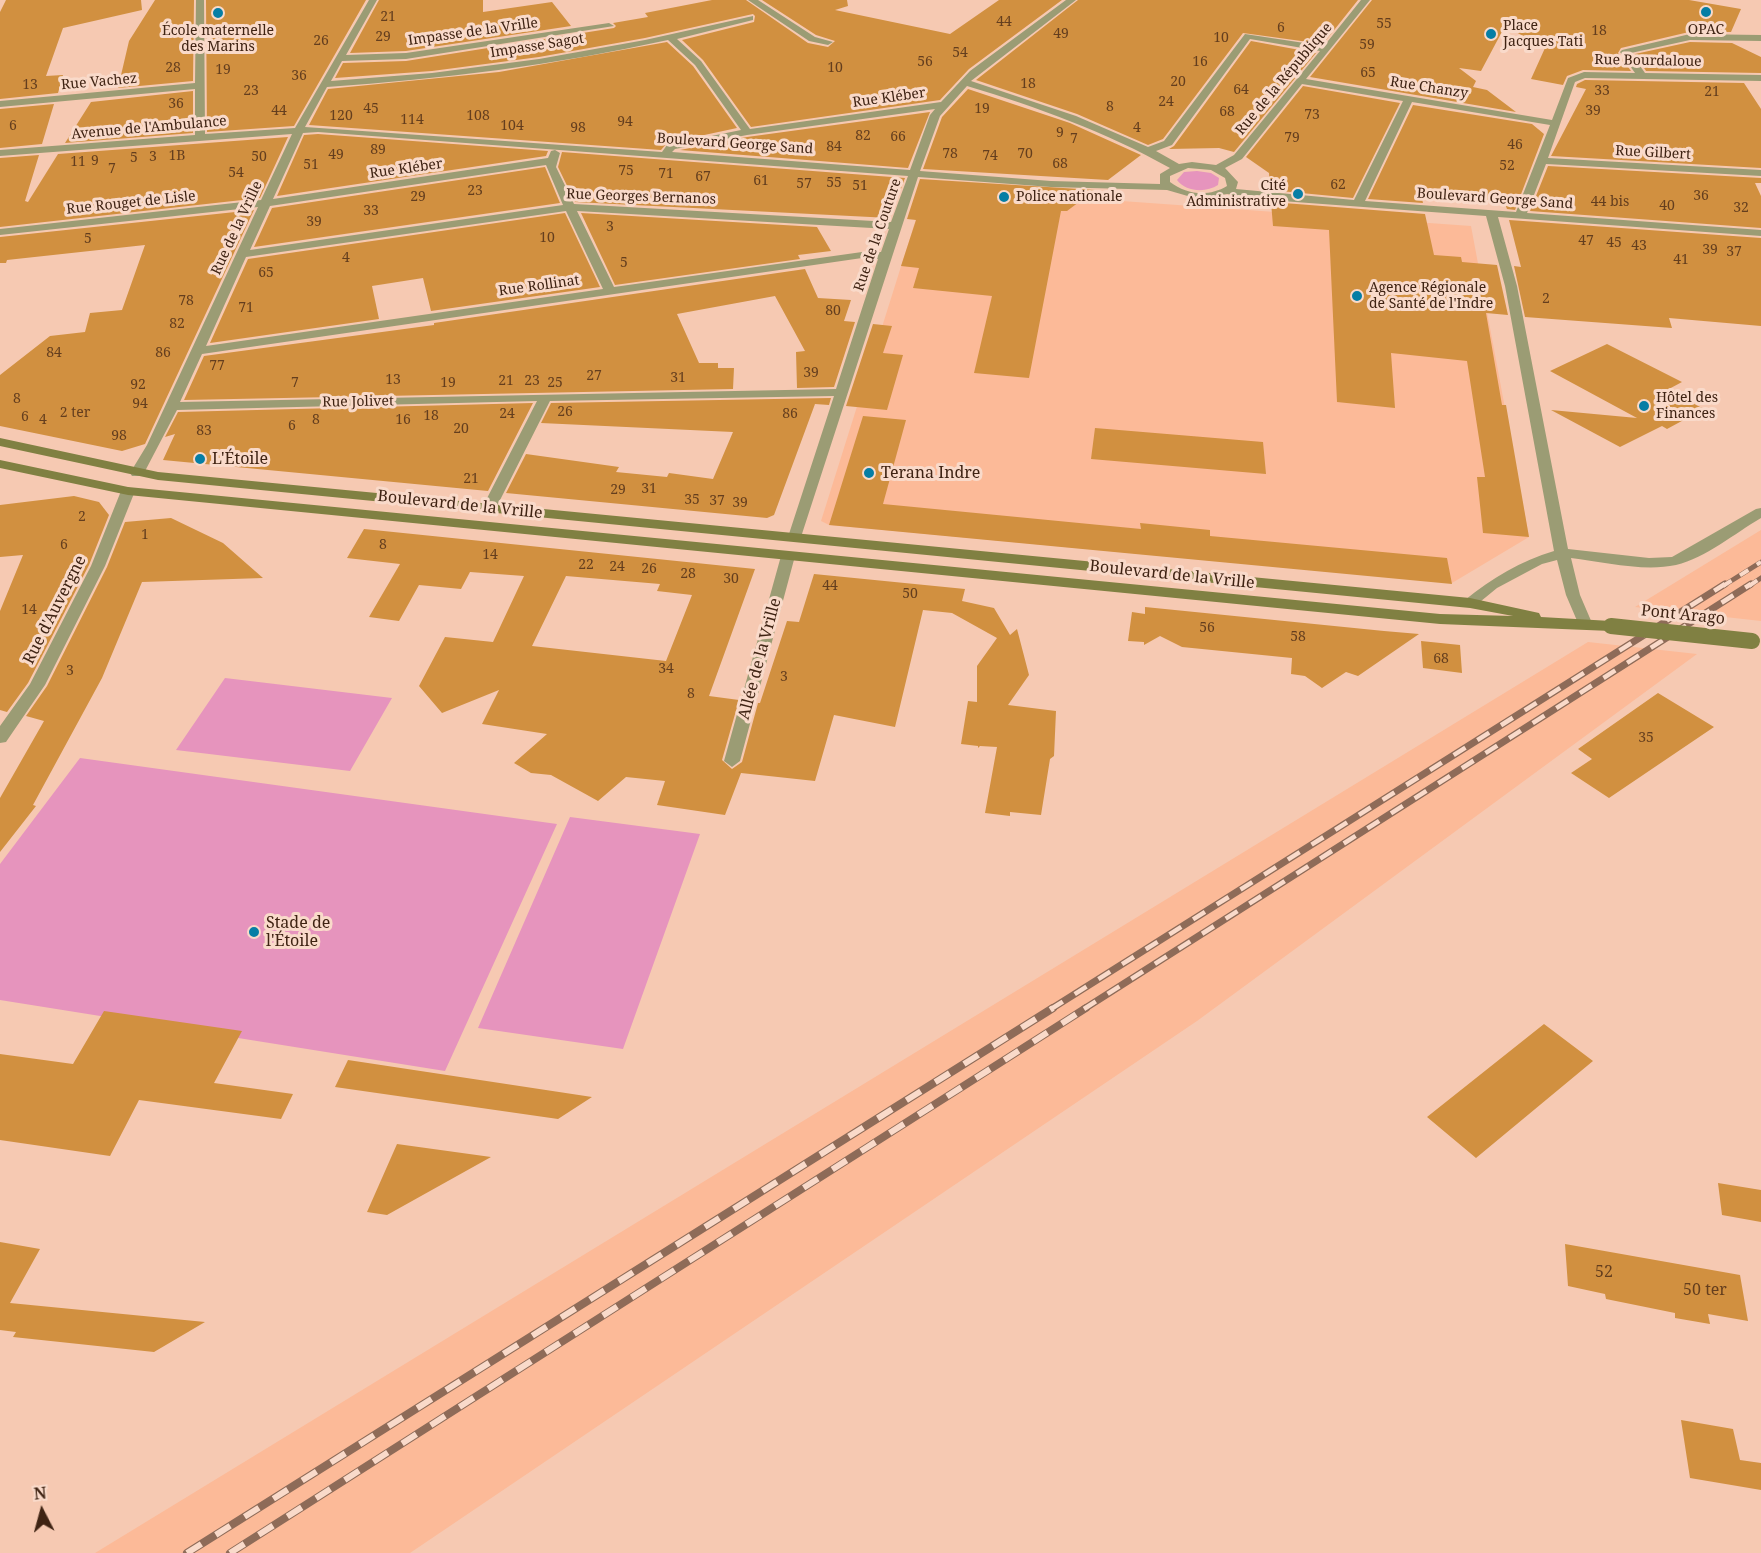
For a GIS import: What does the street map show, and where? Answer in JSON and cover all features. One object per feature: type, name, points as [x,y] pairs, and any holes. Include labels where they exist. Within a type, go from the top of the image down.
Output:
[{"type":"main road","name":"Boulevard de la Vrille","points":[[0,442],[137,473],[1470,603],[1552,621]]},
{"type":"main road","name":"Boulevard de la Vrille","points":[[0,464],[128,491],[1440,619],[1552,621],[1611,626]]},
{"type":"main road","points":[[128,491],[137,473]]},
{"type":"main road","points":[[788,556],[795,537]]},
{"type":"main road","name":"Pont Arago","points":[[1611,626],[1758,641]]},
{"type":"street","points":[[200,0],[200,137]]},
{"type":"street","name":"Rue de la Vrille","points":[[137,473],[154,445],[300,130],[373,0]]},
{"type":"street","points":[[752,0],[812,39],[828,42]]},
{"type":"street","name":"Rue de la Couture","points":[[795,537],[885,256],[935,115],[964,81],[1072,0]]},
{"type":"street","name":"Rue de la République","points":[[1217,169],[1238,157],[1366,0]]},
{"type":"street","name":"Impasse Sagot","points":[[325,84],[412,79],[672,39],[750,18]]},
{"type":"street","name":"Impasse de la Vrille","points":[[339,58],[406,56],[609,26]]},
{"type":"street","points":[[1148,151],[1168,143],[1248,36],[1328,49]]},
{"type":"street","points":[[1642,76],[1625,52],[1690,36],[1761,38]]},
{"type":"street","points":[[672,39],[698,63],[747,132]]},
{"type":"street","name":"Rue Bourdaloue","points":[[1521,215],[1571,80],[1584,75],[1761,78]]},
{"type":"street","points":[[964,81],[1017,97],[1148,151],[1176,167]]},
{"type":"street","name":"Rue Chanzy","points":[[1300,81],[1554,123]]},
{"type":"street","name":"Rue Vachez","points":[[0,104],[200,86]]},
{"type":"street","points":[[1358,204],[1409,98]]},
{"type":"street","name":"Rue Kléber","points":[[665,154],[671,147],[747,132],[942,105]]},
{"type":"street","name":"Avenue de l'Ambulance","points":[[0,153],[300,130]]},
{"type":"street","name":"Boulevard George Sand","points":[[300,130],[665,154],[1051,184],[1169,187],[1183,193],[1203,196],[1227,190],[1268,197],[1761,233]]},
{"type":"street","points":[[560,147],[551,161],[551,166],[610,291]]},
{"type":"street","name":"Rue Kléber","points":[[265,204],[438,180],[551,161]]},
{"type":"street","name":"Rue Gilbert","points":[[1542,161],[1761,173]]},
{"type":"street","points":[[1169,187],[1165,183],[1165,174],[1176,167],[1196,165],[1225,172],[1233,182],[1227,190]]},
{"type":"street","name":"Rue Rouget de Lisle","points":[[0,232],[265,204]]},
{"type":"street","name":"Rue Georges Bernanos","points":[[242,254],[570,207],[896,226]]},
{"type":"street","points":[[1491,213],[1511,286],[1563,553],[1574,595],[1585,623]]},
{"type":"street","name":"Rue Rollinat","points":[[198,351],[862,255],[885,256]]},
{"type":"street","name":"Rue Jolivet","points":[[171,406],[819,391],[842,393]]},
{"type":"street","points":[[489,508],[546,397]]},
{"type":"street","name":"Rue d'Auvergne","points":[[0,738],[37,686],[98,566],[128,491]]},
{"type":"street","points":[[1470,603],[1492,585],[1537,561],[1563,553],[1649,562],[1674,561],[1689,555],[1761,512]]},
{"type":"street","name":"Allée de la Vrille","points":[[732,761],[788,556]]},
{"type":"shaded area","points":[[1184,172],[1211,173],[1219,178],[1218,185],[1213,188],[1196,190],[1186,187],[1177,180]]},
{"type":"shaded area","name":"Cité Administrative","points":[[926,187],[1471,226],[1529,537],[1452,583],[829,525],[821,521]]},
{"type":"shaded area","points":[[1761,530],[1761,621],[1635,607]]},
{"type":"shaded area","points":[[1588,642],[1697,654],[1197,1021],[410,1553],[95,1553]]},
{"type":"shaded area","points":[[225,678],[392,698],[350,771],[176,750]]},
{"type":"shaded area","name":"Stade de l'Étoile","points":[[80,758],[557,824],[445,1071],[0,1000],[0,864]]},
{"type":"shaded area","points":[[570,817],[700,834],[623,1049],[478,1028]]},
{"type":"building","points":[[6,0],[141,0],[142,10],[63,28],[46,76],[63,75],[58,93],[0,99],[0,12]]},
{"type":"building","points":[[155,0],[194,0],[193,81],[118,88],[129,41]]},
{"type":"building","points":[[206,0],[366,0],[294,126],[207,132]]},
{"type":"building","points":[[379,0],[483,0],[483,12],[552,2],[571,26],[406,51],[350,53]]},
{"type":"building","points":[[712,0],[746,0],[808,43],[828,47],[835,41],[816,35],[762,0],[847,0],[848,6],[835,10],[950,34],[999,0],[1062,0],[969,69],[940,100],[751,127],[703,60],[682,40],[754,22],[753,14],[645,38],[539,57],[432,71],[335,78],[343,63],[406,61],[614,28],[616,26],[613,23],[648,17],[645,13]]},
{"type":"building","points":[[1078,0],[1358,0],[1323,44],[1243,33],[1163,139],[1148,145],[1077,114],[976,80]]},
{"type":"building","points":[[1372,0],[1689,0],[1741,9],[1731,32],[1689,32],[1621,48],[1618,53],[1631,71],[1583,70],[1567,76],[1563,85],[1531,79],[1545,48],[1505,26],[1481,71],[1459,68],[1476,81],[1473,87],[1487,90],[1516,112],[1310,77]]},
{"type":"building","points":[[1251,41],[1316,53],[1234,152],[1219,148],[1169,149],[1174,146]]},
{"type":"building","points":[[667,42],[693,66],[737,128],[667,143],[661,150],[309,125],[328,89],[499,72]]},
{"type":"building","points":[[1690,42],[1732,43],[1761,57],[1761,73],[1646,71],[1635,54]]},
{"type":"building","points":[[1585,80],[1744,83],[1761,109],[1761,168],[1551,156],[1586,89],[1576,87],[1577,84]]},
{"type":"building","points":[[1303,86],[1400,103],[1353,198],[1270,190],[1269,173],[1246,157]]},
{"type":"building","points":[[968,89],[1070,123],[1141,155],[1108,180],[923,169],[942,117]]},
{"type":"building","points":[[193,91],[193,133],[65,143],[91,102]]},
{"type":"building","points":[[54,104],[42,144],[0,148],[0,109]]},
{"type":"building","points":[[1413,105],[1532,124],[1544,134],[1515,210],[1507,209],[1504,201],[1446,199],[1421,195],[1423,203],[1368,199]]},
{"type":"building","points":[[930,112],[908,168],[680,150],[747,137]]},
{"type":"building","points":[[318,134],[548,151],[546,156],[277,196],[304,135]]},
{"type":"building","points":[[288,137],[260,198],[0,227],[0,158],[39,155],[25,201],[28,202],[58,154]]},
{"type":"building","points":[[562,152],[905,178],[890,218],[575,202],[558,167]]},
{"type":"building","points":[[1548,166],[1761,178],[1761,183],[1755,183],[1761,196],[1761,228],[1530,211]]},
{"type":"building","points":[[545,167],[560,203],[254,247],[272,208]]},
{"type":"building","points":[[920,179],[1095,190],[1067,211],[1061,211],[1029,378],[974,373],[992,296],[913,288],[919,268],[901,266],[916,220],[907,219]]},
{"type":"building","points":[[1271,202],[1425,214],[1434,255],[1461,257],[1462,262],[1497,265],[1508,315],[1486,313],[1502,405],[1506,405],[1529,537],[1483,533],[1477,477],[1485,477],[1467,361],[1391,353],[1395,408],[1337,402],[1329,230],[1273,226]]},
{"type":"building","points":[[254,210],[145,444],[122,451],[0,426],[0,375],[50,336],[85,332],[90,313],[122,310],[145,245],[7,260],[6,263],[0,263],[0,237]]},
{"type":"building","points":[[565,213],[600,287],[431,311],[423,278],[372,286],[379,319],[210,343],[248,259]]},
{"type":"building","points":[[581,213],[817,227],[831,251],[798,255],[800,259],[615,285]]},
{"type":"building","points":[[1509,220],[1761,238],[1761,326],[1669,318],[1672,328],[1525,317],[1514,266],[1521,267]]},
{"type":"building","points":[[805,269],[818,298],[851,300],[844,321],[855,322],[834,387],[797,388],[796,352],[805,351],[775,296],[677,314],[699,363],[718,363],[718,368],[734,368],[733,389],[184,400],[204,356],[434,325],[434,323]]},
{"type":"building","points":[[873,324],[892,326],[883,353],[903,355],[887,410],[846,406]]},
{"type":"building","name":"Hôtel des Finances","points":[[1607,344],[1682,382],[1667,390],[1704,409],[1667,429],[1662,426],[1620,447],[1551,410],[1637,418],[1550,371]]},
{"type":"building","points":[[831,398],[829,405],[815,404],[774,515],[767,518],[506,493],[526,454],[619,467],[616,472],[667,477],[669,473],[713,479],[733,432],[541,423],[551,403]]},
{"type":"building","points":[[533,403],[488,491],[163,460],[175,434],[165,437],[178,412]]},
{"type":"building","points":[[863,416],[906,420],[883,504],[1141,529],[1140,523],[1210,530],[1210,536],[1447,558],[1452,584],[829,525]]},
{"type":"building","points":[[1095,428],[1263,442],[1266,474],[1091,459]]},
{"type":"building","points":[[74,496],[99,502],[109,515],[89,565],[28,683],[7,712],[0,710],[0,611],[23,555],[0,557],[0,505]]},
{"type":"building","points":[[171,518],[223,543],[263,578],[142,582],[102,678],[33,805],[36,806],[0,852],[0,798],[44,721],[26,716],[47,686],[107,567],[125,522]]},
{"type":"building","points":[[364,529],[755,569],[709,696],[739,700],[722,760],[732,769],[742,762],[758,703],[760,703],[787,621],[799,622],[814,574],[965,589],[962,601],[994,608],[1010,635],[1017,629],[1029,675],[1008,705],[1056,711],[1054,756],[1050,759],[1041,815],[1010,812],[1010,816],[985,813],[997,747],[980,746],[978,748],[978,746],[961,744],[968,701],[977,702],[977,666],[997,638],[952,613],[923,610],[895,727],[834,715],[815,781],[741,773],[725,815],[657,805],[665,781],[626,777],[598,801],[551,775],[531,773],[514,763],[547,734],[482,724],[499,690],[442,713],[419,686],[445,637],[493,642],[524,576],[470,572],[461,589],[419,585],[399,621],[369,617],[400,564],[347,558]],"holes":[[[566,576],[660,584],[657,591],[692,595],[666,661],[532,646]]]},
{"type":"building","points":[[1145,607],[1419,634],[1358,676],[1346,672],[1322,688],[1305,676],[1291,674],[1292,658],[1182,647],[1160,636],[1144,645],[1144,642],[1128,641],[1132,612],[1145,614]]},
{"type":"building","points":[[1421,641],[1460,645],[1462,673],[1423,668]]},
{"type":"building","points":[[1658,693],[1714,727],[1609,798],[1571,773],[1592,759],[1578,749]]},
{"type":"building","points":[[104,1011],[242,1031],[214,1083],[293,1094],[281,1119],[139,1100],[110,1156],[0,1140],[0,1054],[73,1064]]},
{"type":"building","points":[[1544,1024],[1593,1061],[1476,1158],[1427,1117]]},
{"type":"building","points":[[348,1060],[592,1097],[558,1119],[335,1087]]},
{"type":"building","points":[[397,1144],[491,1157],[387,1215],[367,1212]]},
{"type":"building","points":[[1718,1183],[1761,1190],[1761,1222],[1722,1215]]},
{"type":"building","points":[[0,1242],[40,1249],[10,1303],[205,1322],[154,1352],[13,1337],[16,1332],[0,1330]]},
{"type":"building","points":[[1565,1244],[1740,1275],[1748,1321],[1708,1314],[1710,1324],[1675,1318],[1675,1313],[1606,1299],[1605,1294],[1568,1286]]},
{"type":"building","points":[[1681,1420],[1733,1429],[1740,1460],[1761,1463],[1761,1490],[1690,1478]]},
{"type":"railway","points":[[1723,586],[1761,562]]},
{"type":"railway","points":[[1749,586],[1761,578]]},
{"type":"railway","points":[[1051,1009],[1725,584]]},
{"type":"railway","points":[[1084,1009],[1751,584]]},
{"type":"railway","points":[[187,1553],[1053,1008]]},
{"type":"railway","points":[[230,1553],[1086,1008]]},
{"type":"place","name":"OPAC","points":[[1706,12]]},
{"type":"place","name":"École maternelle des Marins","points":[[218,13]]},
{"type":"place","name":"Place Jacques Tati","points":[[1491,34]]},
{"type":"place","name":"Cité Administrative","points":[[1298,194]]},
{"type":"place","name":"Police nationale","points":[[1004,197]]},
{"type":"place","name":"Agence Régionale de Santé de l'Indre","points":[[1357,296]]},
{"type":"place","name":"Hôtel des Finances","points":[[1644,406]]},
{"type":"place","name":"L'Étoile","points":[[200,459]]},
{"type":"place","name":"Terana Indre","points":[[869,473]]},
{"type":"place","name":"Stade de l'Étoile","points":[[254,932]]}]
